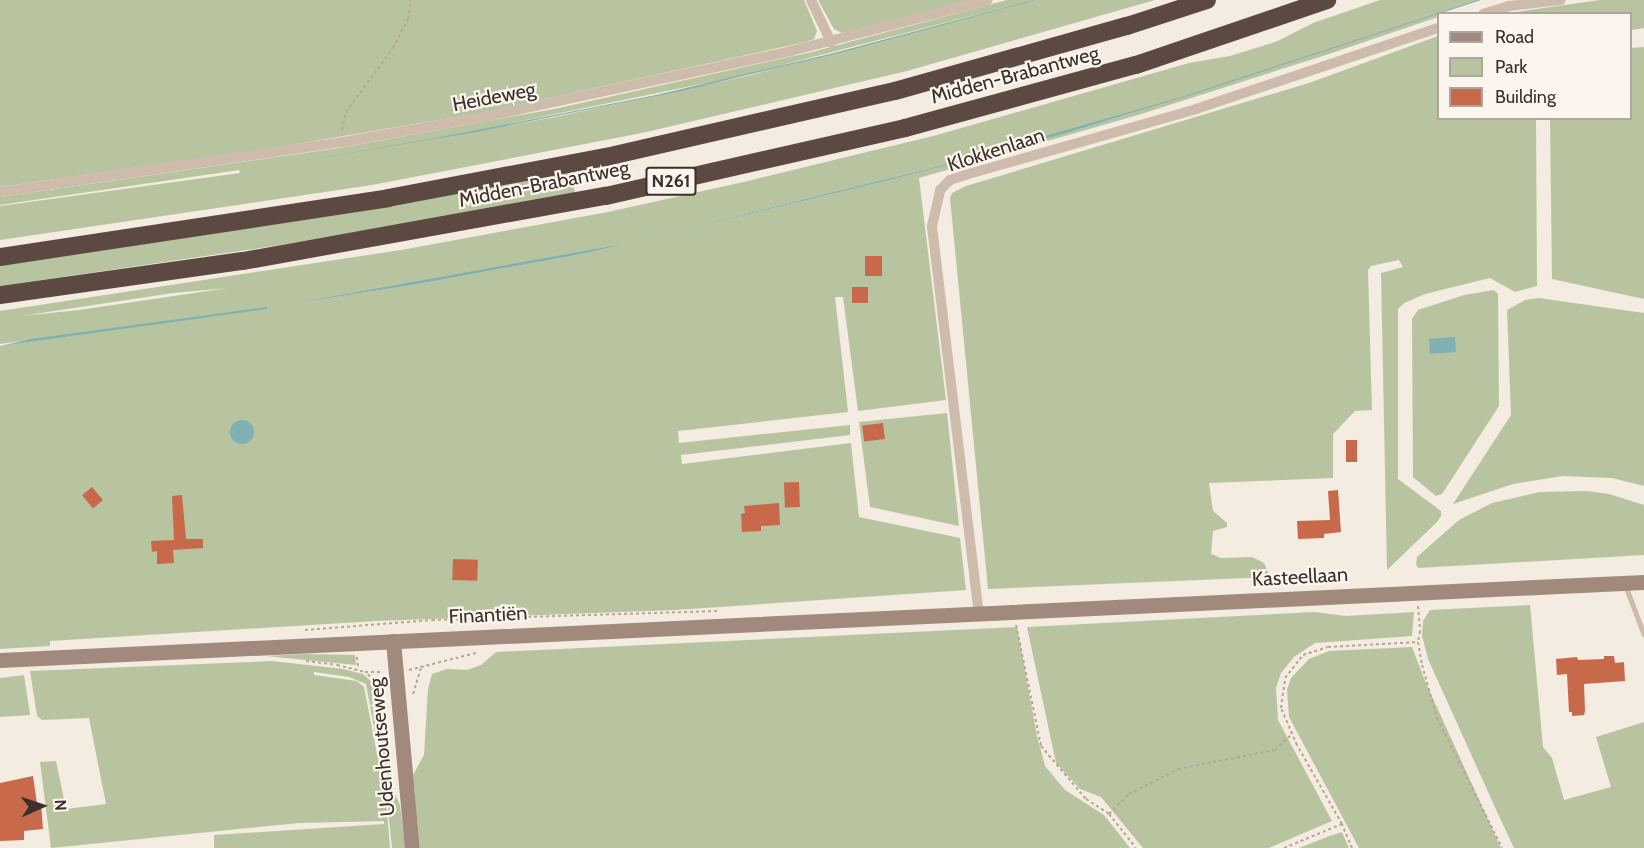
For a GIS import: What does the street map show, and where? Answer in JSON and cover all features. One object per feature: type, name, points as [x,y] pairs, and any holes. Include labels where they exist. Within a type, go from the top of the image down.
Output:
[{"type":"highway","name":"Midden-Brabantweg","points":[[0,257],[388,198],[606,157],[895,91],[1127,26],[1207,0]]},
{"type":"highway","name":"Midden-Brabantweg","points":[[0,295],[254,259],[618,194],[905,128],[1136,65],[1327,0]]},
{"type":"street","points":[[811,0],[831,42]]},
{"type":"street","name":"Heideweg","points":[[0,192],[343,142],[603,94],[831,42],[988,0]]},
{"type":"street","points":[[1490,12],[1509,6],[1561,0]]},
{"type":"street","name":"Klokkenlaan","points":[[979,615],[932,226],[940,190],[950,180],[965,175],[1196,109],[1437,28]]},
{"type":"street","name":"Kasteellaan","points":[[979,615],[1019,611],[1644,582]]},
{"type":"street","name":"Finantiën","points":[[0,660],[979,615]]},
{"type":"street","name":"Udenhoutseweg","points":[[393,641],[412,848]]},
{"type":"lane","points":[[1624,583],[1644,635]]},
{"type":"path","points":[[343,142],[346,112],[393,48],[408,19],[411,0]]},
{"type":"path","points":[[1418,606],[1420,631],[1418,642],[1437,718],[1502,848]]},
{"type":"path","points":[[1019,611],[1015,622],[1041,746],[1086,800],[1109,814],[1136,848]]},
{"type":"path","points":[[1352,848],[1342,824],[1292,734],[1281,708],[1285,678],[1304,655],[1328,646],[1418,642]]},
{"type":"path","points":[[396,671],[421,668],[435,662]]},
{"type":"path","points":[[1109,814],[1129,794],[1178,769],[1275,750],[1292,734]]},
{"type":"path","points":[[1284,848],[1342,824]]},
{"type":"green space","points":[[0,0],[804,0],[817,31],[814,39],[806,42],[480,113],[285,146],[0,187]]},
{"type":"green space","points":[[818,0],[971,0],[842,33],[834,29]]},
{"type":"green space","points":[[1007,0],[1032,0],[740,76],[444,137],[555,117],[747,76],[1036,0],[1155,0],[907,71],[642,133],[372,185],[0,240],[0,206],[240,173],[239,170],[0,205],[0,197],[339,148],[554,109],[812,52]]},
{"type":"green space","points":[[1380,0],[1477,0],[1229,81],[1437,14],[1437,17],[1329,54],[1138,115],[919,178],[946,400],[858,411],[843,297],[835,297],[848,412],[678,431],[679,443],[850,425],[850,435],[681,455],[682,464],[851,443],[859,517],[960,538],[966,590],[675,610],[376,621],[50,641],[50,646],[0,649],[0,346],[268,308],[0,344],[0,311],[401,250],[608,212],[748,181],[937,135],[1189,63],[1230,56],[1278,41],[1313,23]],"holes":[[[1174,99],[1118,117],[890,180],[587,253],[418,284],[297,303],[441,279],[623,244],[928,169]],[[228,288],[79,310],[21,316],[173,293]]]},
{"type":"green space","points":[[1600,0],[1644,0],[1644,28],[1632,30],[1632,12],[1516,12]]},
{"type":"green space","points":[[1437,36],[1437,120],[1536,120],[1537,286],[1515,292],[1490,278],[1425,294],[1404,303],[1398,309],[1398,479],[1441,511],[1441,516],[1387,570],[1381,273],[1403,267],[1399,260],[1371,266],[1368,270],[1372,410],[1355,411],[1333,434],[1333,478],[1209,483],[1213,511],[1227,523],[1227,527],[1213,531],[1211,554],[1221,558],[1252,557],[1264,563],[1270,577],[988,589],[950,198],[952,193],[966,186],[1309,83]]},
{"type":"green space","points":[[1644,47],[1644,299],[1552,279],[1550,120],[1632,120],[1632,48]]},
{"type":"green space","points":[[571,173],[575,194],[274,246],[0,286],[0,265],[351,213]]},
{"type":"green space","points":[[1494,290],[1498,294],[1499,406],[1442,494],[1436,496],[1413,477],[1412,319],[1418,310],[1464,295]]},
{"type":"green space","points":[[1539,298],[1644,313],[1644,486],[1612,478],[1562,476],[1513,484],[1453,504],[1511,415],[1507,310],[1525,300]]},
{"type":"green space","points":[[947,413],[959,526],[870,507],[859,422]]},
{"type":"green space","points":[[1587,491],[1609,494],[1644,505],[1644,555],[1418,568],[1416,564],[1417,557],[1459,520],[1492,503],[1540,492]]},
{"type":"green space","points":[[1530,605],[1543,747],[1552,758],[1564,800],[1611,787],[1596,737],[1644,722],[1644,848],[1514,848],[1498,814],[1428,659],[1422,636],[1423,621],[1430,610]]},
{"type":"green space","points":[[1314,612],[1346,616],[1414,612],[1412,636],[1315,643],[1294,657],[1281,673],[1276,688],[1278,720],[1332,821],[1269,848],[1143,848],[1101,797],[1080,789],[1056,763],[1027,627]]},
{"type":"green space","points":[[1017,627],[1037,736],[1045,766],[1065,790],[1104,815],[1130,848],[420,848],[413,775],[424,755],[428,689],[432,674],[447,669],[467,670],[481,665],[496,652]]},
{"type":"green space","points":[[1412,647],[1425,681],[1501,848],[1359,848],[1289,717],[1287,690],[1291,678],[1309,659],[1329,651]]},
{"type":"green space","points":[[355,655],[356,665],[266,656]]},
{"type":"green space","points":[[272,661],[343,669],[363,674],[371,681],[379,700],[395,794],[400,805],[405,848],[392,848],[387,799],[366,684],[349,677],[314,672],[314,675],[357,681],[364,687],[386,800],[390,848],[214,848],[214,835],[384,824],[384,821],[299,823],[51,848],[40,762],[56,761],[66,809],[106,804],[89,718],[42,720],[37,716],[30,671]]},
{"type":"green space","points":[[24,675],[30,715],[0,717],[0,678]]},
{"type":"green space","points":[[1342,832],[1349,848],[1299,848],[1327,837]]},
{"type":"water","points":[[1036,0],[843,52],[681,91],[476,132],[273,166],[431,139],[656,95],[834,53]]},
{"type":"water","points":[[1477,0],[1481,0],[1444,12],[1440,12]]},
{"type":"water","points":[[1437,13],[1197,93],[1062,134],[890,180],[587,253],[418,284],[297,303],[623,244],[928,169],[1181,97]]},
{"type":"water","points":[[267,307],[267,309],[0,346],[31,339]]},
{"type":"water","points":[[1455,337],[1456,352],[1430,354],[1429,339]]},
{"type":"water","points":[[242,420],[250,424],[254,432],[250,440],[242,444],[234,440],[230,432],[234,424]]},
{"type":"building","points":[[865,256],[882,256],[882,276],[865,276]]},
{"type":"building","points":[[852,287],[868,287],[868,303],[852,303]]},
{"type":"building","points":[[883,423],[885,439],[864,441],[862,426]]},
{"type":"building","points":[[1346,440],[1357,440],[1357,462],[1346,462]]},
{"type":"building","points":[[799,482],[800,507],[785,508],[784,483]]},
{"type":"building","points":[[92,487],[103,500],[93,508],[82,495]]},
{"type":"building","points":[[1338,490],[1341,532],[1324,534],[1324,538],[1298,539],[1297,521],[1330,520],[1328,491]]},
{"type":"building","points":[[182,495],[186,539],[203,539],[203,548],[173,550],[174,563],[157,564],[157,551],[152,552],[151,541],[174,540],[172,496]]},
{"type":"building","points":[[779,503],[780,525],[761,526],[761,531],[742,532],[741,514],[745,513],[744,506]]},
{"type":"building","points":[[453,559],[478,560],[477,581],[452,580]]},
{"type":"building","points":[[1604,656],[1614,656],[1615,663],[1624,662],[1625,681],[1584,684],[1584,715],[1572,716],[1572,712],[1569,712],[1567,674],[1557,675],[1556,659],[1577,657],[1578,660],[1604,659]]},
{"type":"building","points":[[33,776],[37,804],[41,804],[43,829],[24,831],[24,840],[0,841],[0,783]]}]
